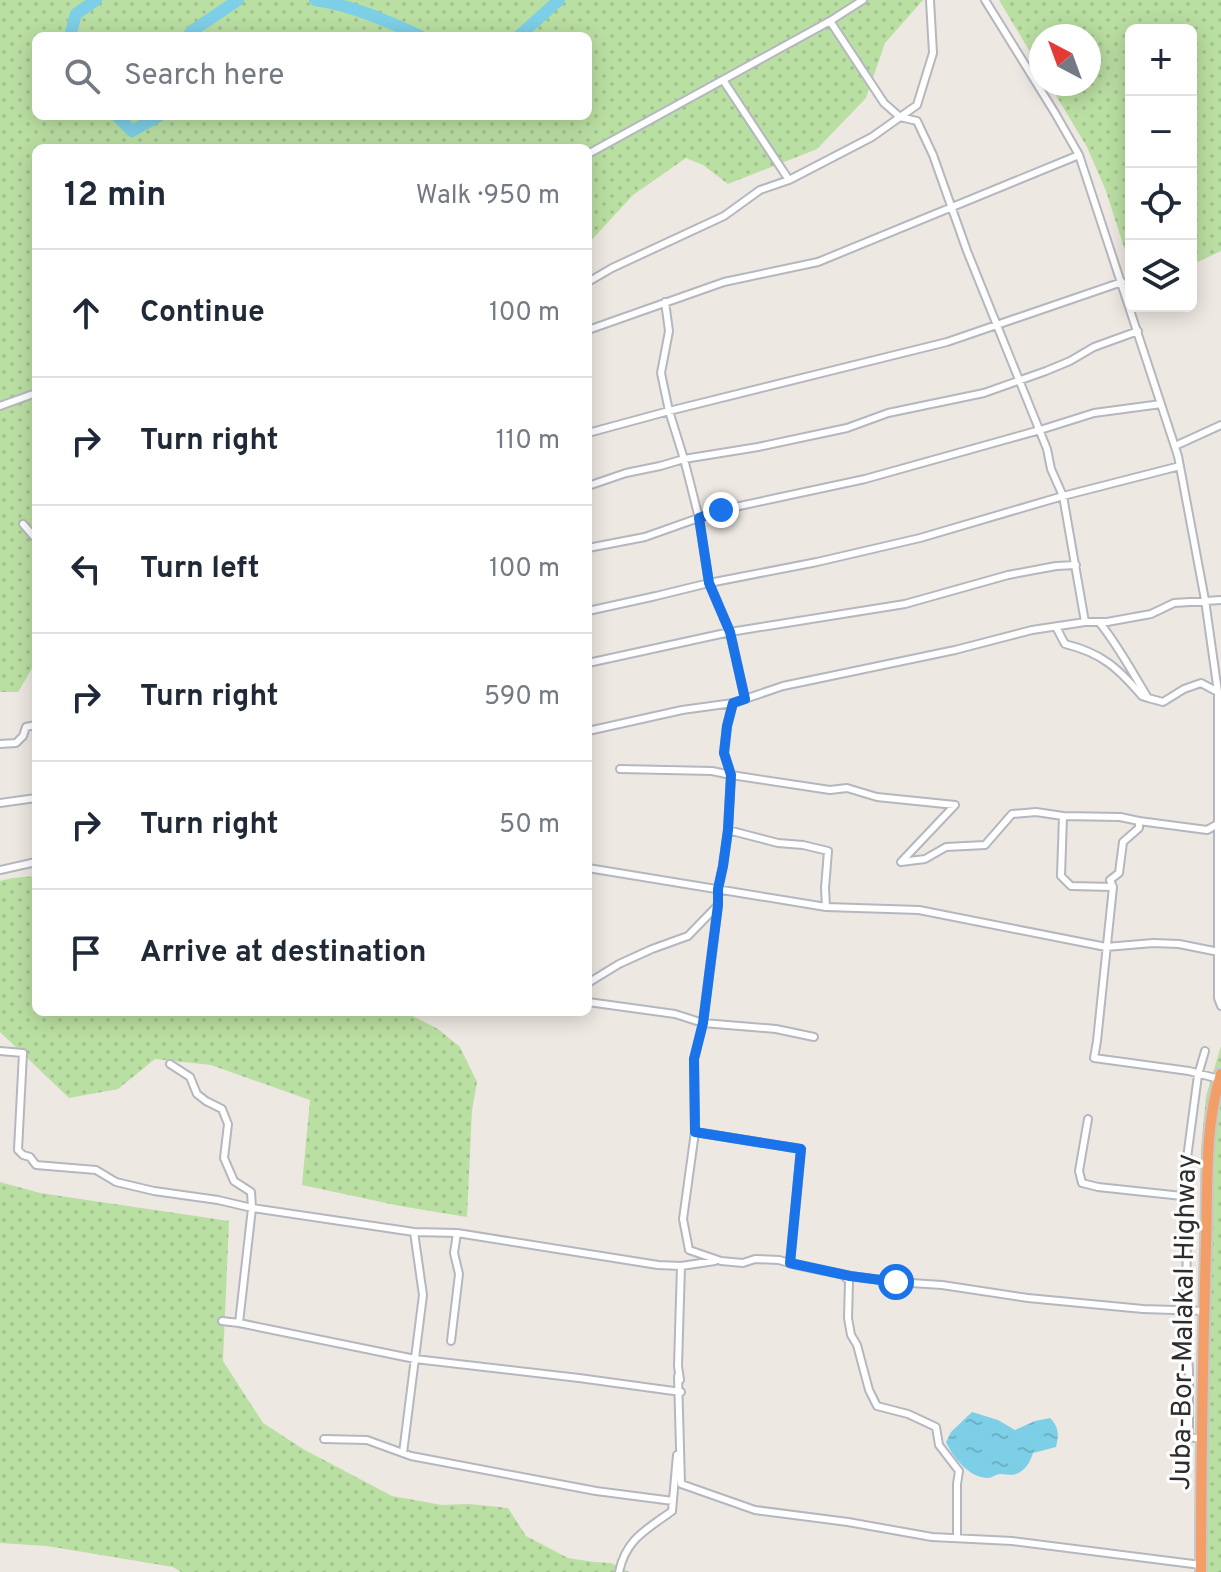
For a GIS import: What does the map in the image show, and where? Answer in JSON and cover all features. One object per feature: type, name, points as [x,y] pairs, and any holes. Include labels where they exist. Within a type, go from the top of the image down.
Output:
[{"type":"highway","name":"Juba-Bor-Malakal Highway","points":[[1201,1568],[1204,1311],[1210,1142],[1220,1076]]},
{"type":"street","points":[[592,152],[863,0]]},
{"type":"street","points":[[592,280],[724,216],[760,190],[789,180],[872,137],[917,105],[933,53],[930,0]]},
{"type":"street","points":[[985,0],[1079,155],[1180,466],[1205,600],[1218,692],[1218,998],[1221,1006]]},
{"type":"street","points":[[830,21],[884,103],[900,117],[917,121],[933,155],[967,251],[1040,430],[1051,469],[1063,496],[1085,622]]},
{"type":"street","points":[[723,80],[789,180]]},
{"type":"street","points":[[592,329],[724,282],[818,262],[1079,155]]},
{"type":"street","points":[[592,432],[947,342],[1122,282]]},
{"type":"street","points":[[665,302],[669,331],[661,373],[699,518],[709,583],[730,632],[745,699]]},
{"type":"street","points":[[592,485],[684,459],[847,428],[888,413],[984,393],[1046,371],[1094,347],[1138,331]]},
{"type":"street","points":[[0,395],[1,406],[32,394]]},
{"type":"street","points":[[592,547],[645,537],[721,510],[865,479],[1094,413],[1161,404]]},
{"type":"street","points":[[1175,446],[1221,425]]},
{"type":"street","points":[[592,610],[920,538],[1180,466]]},
{"type":"street","points":[[23,524],[32,534]]},
{"type":"street","points":[[592,662],[730,632],[905,604],[1008,575],[1076,565]]},
{"type":"street","points":[[592,730],[682,710],[733,703],[783,686],[955,650],[1032,630],[1151,614],[1174,603],[1221,600]]},
{"type":"street","points":[[1099,622],[1148,698]]},
{"type":"street","points":[[1056,627],[1065,644],[1102,657],[1142,696],[1163,702],[1201,683],[1218,692]]},
{"type":"street","points":[[721,1261],[689,1250],[683,1219],[695,1132],[694,1059],[703,1023],[728,830],[731,775],[724,753],[733,703]]},
{"type":"street","points":[[0,744],[16,743],[26,727],[32,726]]},
{"type":"street","points":[[620,769],[712,771],[830,790],[847,788],[877,797],[955,805],[901,862],[925,859],[946,847],[985,845],[1012,814],[1036,812],[1120,817],[1207,830],[1218,824]]},
{"type":"street","points":[[0,803],[32,799]]},
{"type":"street","points":[[1063,816],[1061,876],[1071,886],[1113,887]]},
{"type":"street","points":[[1139,821],[1139,828],[1123,842],[1119,873],[1110,880],[1113,887],[1094,1058],[1220,1076]]},
{"type":"street","points":[[728,830],[778,843],[828,851],[826,907]]},
{"type":"street","points":[[0,870],[32,863]]},
{"type":"street","points":[[592,869],[826,907],[919,910],[1106,947],[1179,944],[1219,952]]},
{"type":"street","points":[[592,981],[619,964],[688,936],[718,905]]},
{"type":"street","points":[[592,1003],[675,1014],[703,1023],[776,1029],[814,1037]]},
{"type":"street","points":[[0,1051],[23,1053],[18,1150],[23,1155],[30,1157],[36,1165],[96,1170],[116,1182],[154,1191],[414,1232],[457,1233],[644,1263],[681,1266],[721,1261],[779,1260],[850,1276],[1028,1298],[1143,1309],[1204,1311]]},
{"type":"street","points":[[1202,1439],[1189,1437],[1187,1208],[1182,1196],[1198,1075],[1205,1051]]},
{"type":"street","points":[[170,1064],[190,1077],[197,1094],[222,1109],[228,1124],[224,1158],[234,1181],[251,1192],[252,1208],[239,1323]]},
{"type":"street","points":[[1088,1119],[1079,1171],[1082,1183],[1182,1196]]},
{"type":"street","points":[[695,1132],[801,1149],[790,1263]]},
{"type":"street","points":[[403,1453],[423,1295],[414,1232]]},
{"type":"street","points":[[451,1341],[459,1274],[454,1253],[457,1233]]},
{"type":"street","points":[[619,1572],[622,1555],[636,1537],[672,1511],[681,1392],[678,1366],[681,1266]]},
{"type":"street","points":[[844,1276],[849,1281],[851,1335],[877,1406],[908,1414],[936,1427],[939,1445],[959,1471],[957,1538]]},
{"type":"street","points":[[222,1321],[415,1359],[681,1392]]},
{"type":"street","points":[[678,1376],[681,1484],[755,1510],[932,1537],[1012,1541],[1201,1568]]},
{"type":"street","points":[[324,1439],[367,1440],[403,1453],[596,1491],[673,1501]]},
{"type":"green space","points":[[0,0],[923,0],[885,43],[866,98],[817,149],[728,184],[703,165],[686,158],[633,195],[592,240],[592,144],[32,144],[32,669],[18,692],[0,692]]},
{"type":"green space","points":[[999,0],[1221,0],[1221,251],[1197,262],[1197,24],[1125,24],[1125,250],[1106,191],[1087,147],[1056,96],[1101,96],[1101,24],[1029,24],[1029,50]]},
{"type":"green space","points":[[32,876],[32,1016],[413,1016],[438,1029],[460,1047],[477,1082],[472,1110],[467,1217],[302,1185],[310,1100],[211,1065],[155,1059],[118,1089],[69,1098],[0,1032],[0,881]]},
{"type":"green space","points":[[1221,1046],[1221,1572],[1195,1572],[1201,1149],[1206,1096]]},
{"type":"green space","points":[[0,1182],[40,1193],[229,1221],[223,1361],[263,1423],[303,1449],[392,1496],[442,1505],[508,1508],[526,1536],[568,1558],[611,1563],[629,1572],[181,1572],[173,1567],[47,1546],[0,1543]]},
{"type":"water","points":[[972,1412],[998,1420],[1015,1430],[1050,1418],[1058,1431],[1056,1447],[1033,1453],[1026,1467],[1016,1474],[981,1477],[968,1471],[957,1460],[946,1442],[951,1432]]},
{"type":"waterway","points":[[71,32],[76,14],[96,0]]},
{"type":"waterway","points":[[191,32],[238,0]]},
{"type":"waterway","points":[[315,0],[355,10],[411,32]]},
{"type":"waterway","points":[[523,32],[559,0]]},
{"type":"waterway","points":[[121,120],[132,131],[152,120]]},
{"type":"route","points":[[721,510],[699,518],[701,543],[709,583],[730,632],[745,699],[733,703],[727,726],[724,753],[731,775],[728,830],[703,1023],[694,1059],[695,1132],[801,1149],[790,1263],[896,1282]]}]
